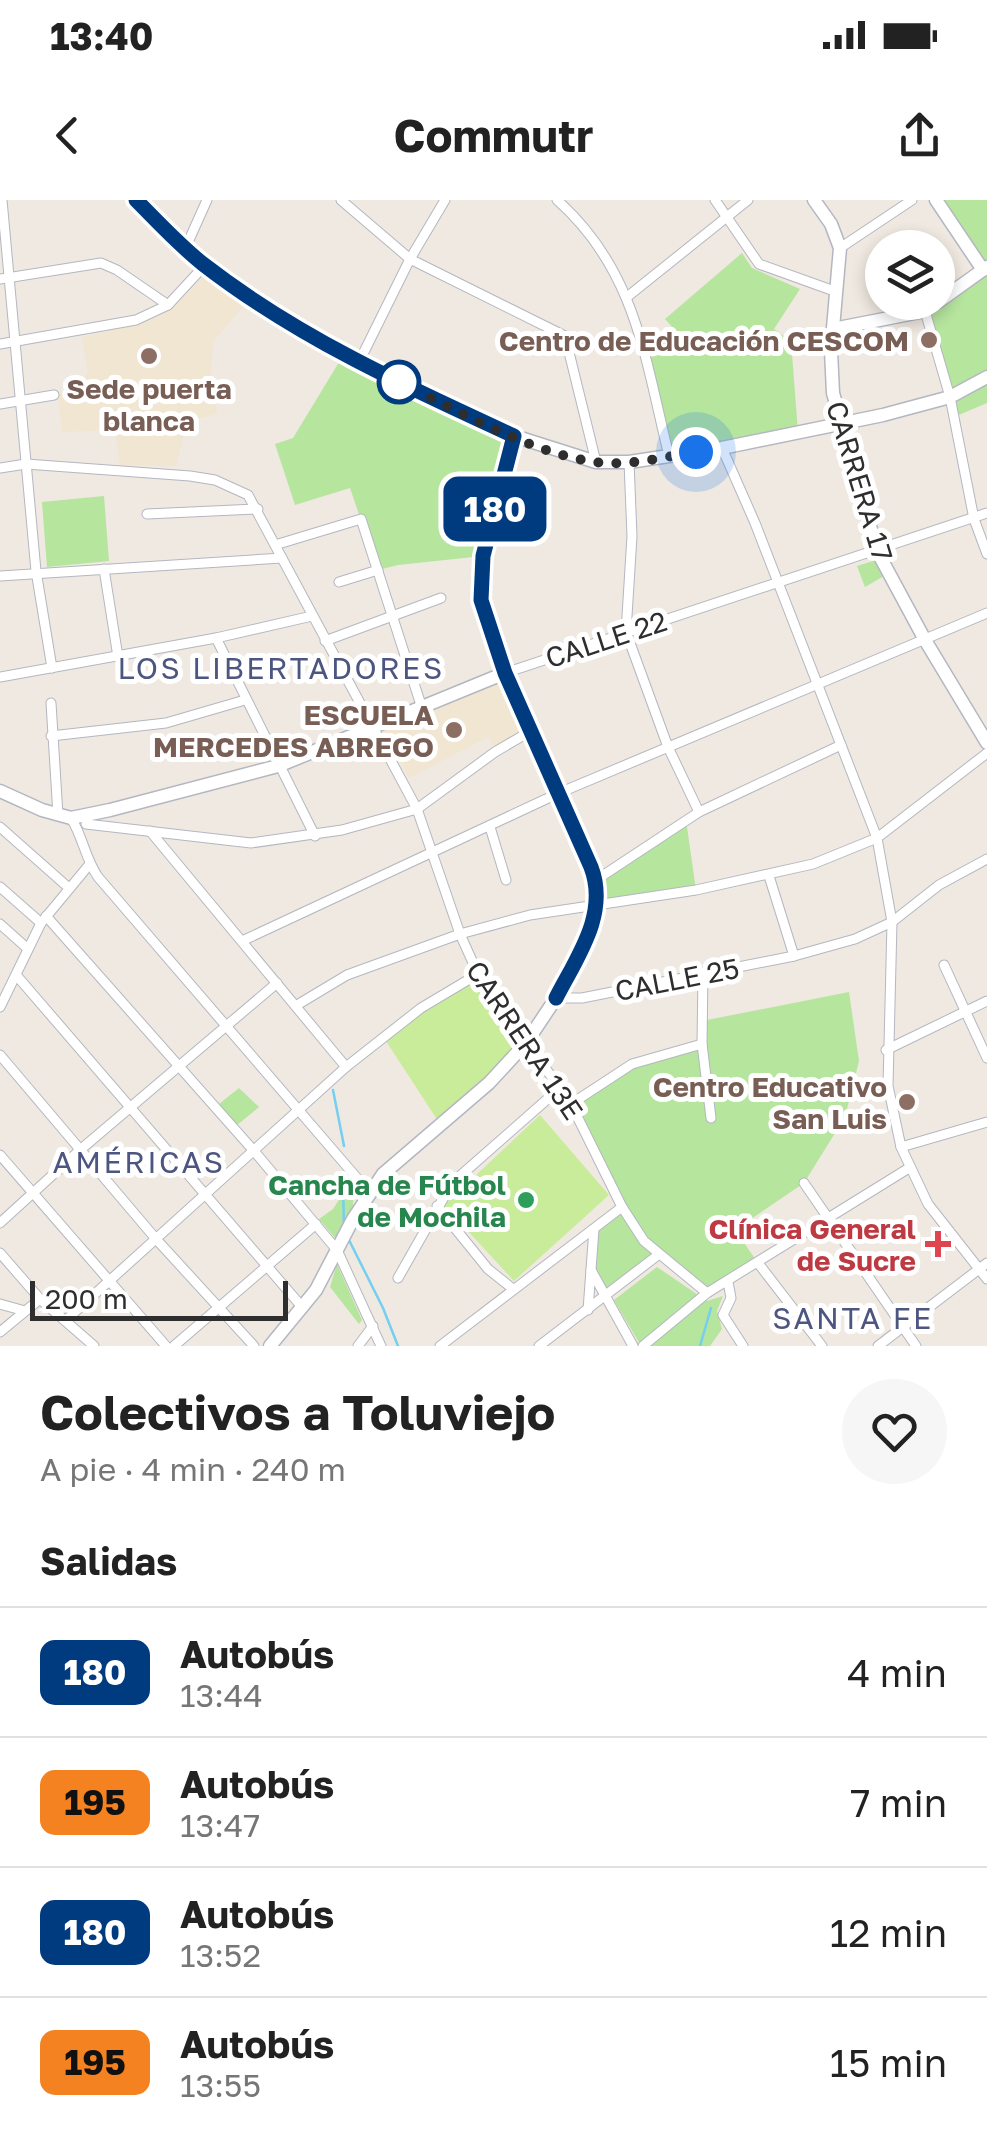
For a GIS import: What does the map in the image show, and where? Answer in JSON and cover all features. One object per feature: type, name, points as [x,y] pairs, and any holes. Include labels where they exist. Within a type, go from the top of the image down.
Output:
[{"type":"street","points":[[2,200],[4,278],[14,342],[36,572],[52,668]]},
{"type":"street","points":[[136,200],[205,266],[359,362],[514,436],[596,462],[629,462],[722,448],[840,424],[950,397],[984,381]]},
{"type":"street","points":[[185,249],[207,200]]},
{"type":"street","points":[[341,200],[410,259],[565,336],[596,462]]},
{"type":"street","points":[[359,362],[444,200]]},
{"type":"street","points":[[557,200],[599,244],[627,296],[669,456]]},
{"type":"street","points":[[715,200],[759,264],[837,292]]},
{"type":"street","points":[[627,296],[748,200]]},
{"type":"street","points":[[814,200],[832,224],[840,248],[912,200]]},
{"type":"street","points":[[936,200],[985,268],[955,289]]},
{"type":"street","name":"CARRERA 17","points":[[840,248],[830,369],[840,424],[877,551],[987,743]]},
{"type":"street","points":[[4,278],[102,263],[168,306]]},
{"type":"street","points":[[0,344],[136,320],[168,306],[205,266]]},
{"type":"street","points":[[832,330],[872,320]]},
{"type":"street","points":[[936,320],[974,519],[987,554]]},
{"type":"street","points":[[0,404],[54,396]]},
{"type":"street","points":[[270,1346],[303,1308],[369,1192],[402,1155],[489,1083],[526,1043],[556,998],[588,936],[598,905],[596,880],[529,732],[486,622],[480,582],[483,556],[514,436]]},
{"type":"street","points":[[722,448],[877,838],[892,922],[886,1050],[888,1086],[901,1147],[928,1204],[983,1266],[987,1279]]},
{"type":"street","points":[[629,462],[632,536],[626,632],[668,747],[699,812]]},
{"type":"street","points":[[0,468],[26,464]]},
{"type":"street","name":"CARRERA 13E","points":[[26,464],[190,476],[215,480],[248,495],[417,809],[460,934],[478,974],[571,1104],[622,1208],[644,1241],[708,1293]]},
{"type":"street","points":[[147,514],[258,510]]},
{"type":"street","name":"CALLE 22","points":[[65,816],[86,824],[110,810],[278,766],[505,673],[987,513]]},
{"type":"street","points":[[275,545],[360,518],[421,705]]},
{"type":"street","points":[[0,576],[282,558]]},
{"type":"street","points":[[104,569],[118,657]]},
{"type":"street","points":[[339,582],[378,570]]},
{"type":"street","points":[[325,640],[441,598]]},
{"type":"street","points":[[242,942],[559,794],[987,612]]},
{"type":"street","points":[[0,677],[216,638],[312,616]]},
{"type":"street","points":[[216,638],[314,836]]},
{"type":"street","points":[[51,736],[166,723],[245,700]]},
{"type":"street","points":[[50,703],[51,736],[65,816]]},
{"type":"street","points":[[369,1192],[89,865],[86,824],[252,843],[314,836],[417,809],[529,732]]},
{"type":"street","points":[[596,880],[699,812],[841,745]]},
{"type":"street","points":[[297,1005],[359,970],[460,934],[530,916],[770,876],[813,864],[877,838],[987,753]]},
{"type":"street","points":[[0,791],[65,816]]},
{"type":"street","points":[[110,810],[111,828]]},
{"type":"street","points":[[0,827],[68,888]]},
{"type":"street","points":[[490,827],[506,880]]},
{"type":"street","points":[[150,831],[346,1067]]},
{"type":"street","name":"CALLE 25","points":[[556,998],[582,998],[794,956],[856,938],[892,922],[940,885],[987,859]]},
{"type":"street","points":[[0,1007],[44,920],[89,865]]},
{"type":"street","points":[[770,876],[794,956]]},
{"type":"street","points":[[0,887],[44,920],[180,1066],[316,1224],[340,1245],[382,1346]]},
{"type":"street","points":[[0,924],[28,949]]},
{"type":"street","points":[[944,965],[987,1058]]},
{"type":"street","points":[[703,972],[702,1044],[712,1118]]},
{"type":"street","points":[[66,1320],[346,1067],[421,1008],[478,974]]},
{"type":"street","points":[[16,976],[303,1308]]},
{"type":"street","points":[[0,1223],[277,983]]},
{"type":"street","points":[[886,1050],[987,1001]]},
{"type":"street","points":[[571,1104],[632,1064],[702,1044]]},
{"type":"street","points":[[0,1055],[156,1239],[254,1346]]},
{"type":"street","points":[[398,1278],[452,1183],[560,1088]]},
{"type":"street","points":[[901,1147],[987,1122]]},
{"type":"street","points":[[0,1155],[166,1346]]},
{"type":"street","points":[[643,1346],[708,1293],[909,1168]]},
{"type":"street","points":[[804,1183],[916,1346]]},
{"type":"street","points":[[438,1206],[488,1268],[513,1289]]},
{"type":"street","points":[[440,1346],[622,1208]]},
{"type":"street","points":[[174,1346],[316,1224]]},
{"type":"street","points":[[588,1310],[594,1230]]},
{"type":"street","points":[[0,1252],[40,1299],[94,1346]]},
{"type":"street","points":[[539,1346],[658,1255]]},
{"type":"street","points":[[758,1263],[822,1346]]},
{"type":"street","points":[[878,1346],[983,1266]]},
{"type":"street","points":[[591,1270],[633,1346]]},
{"type":"street","points":[[728,1282],[731,1298],[723,1315],[742,1346]]},
{"type":"street","points":[[0,1332],[40,1299]]},
{"type":"street","points":[[0,1304],[25,1311]]},
{"type":"street","points":[[358,1346],[373,1326]]},
{"type":"street","points":[[74,1346],[84,1336]]},
{"type":"shaded area","name":"Sede puerta blanca","points":[[207,273],[247,302],[213,341],[211,371],[217,414],[187,421],[176,466],[120,465],[115,430],[62,432],[58,394],[88,374],[82,337],[133,325],[171,309]]},
{"type":"shaded area","name":"ESCUELA MERCEDES ABREGO","points":[[501,681],[522,729],[495,747],[488,737],[409,778],[385,731]]},
{"type":"green space","points":[[936,200],[987,200],[987,403],[954,417],[927,320],[955,320],[955,289],[982,269]]},
{"type":"green space","points":[[742,253],[752,268],[800,289],[774,329],[791,341],[798,432],[669,456],[645,359],[689,346],[665,319]]},
{"type":"green space","points":[[344,354],[514,436],[483,556],[378,570],[350,488],[295,505],[275,444],[293,438]]},
{"type":"green space","points":[[104,496],[109,561],[47,567],[42,502]]},
{"type":"green space","points":[[876,560],[884,576],[865,587],[857,566]]},
{"type":"green space","points":[[686,820],[696,890],[597,905],[596,880]]},
{"type":"green space","points":[[478,974],[526,1043],[440,1124],[384,1038]]},
{"type":"green space","points":[[849,992],[859,1061],[845,1117],[804,1183],[735,1230],[758,1263],[707,1293],[658,1255],[607,1295],[591,1270],[594,1229],[622,1207],[571,1104],[610,1076],[702,1044],[702,1021]]},
{"type":"green space","points":[[239,1088],[259,1107],[236,1126],[219,1104]]},
{"type":"green space","name":"Cancha de Fútbol de Mochila","points":[[540,1115],[609,1195],[514,1281],[444,1205]]},
{"type":"green space","points":[[354,1194],[352,1213],[336,1239],[319,1219],[333,1209],[342,1195]]},
{"type":"green space","points":[[337,1264],[362,1320],[359,1324],[330,1287]]},
{"type":"green space","points":[[657,1267],[707,1301],[723,1296],[717,1311],[722,1329],[710,1346],[641,1346],[614,1300]]},
{"type":"waterway","points":[[333,1090],[344,1146]]},
{"type":"waterway","points":[[343,1185],[344,1228]]},
{"type":"waterway","points":[[349,1240],[398,1346]]},
{"type":"waterway","points":[[700,1346],[711,1308]]},
{"type":"bus line","name":"180","points":[[136,200],[205,266],[258,302],[359,362],[514,436],[483,556],[481,600],[505,673],[591,867],[598,892],[588,936],[556,998]]},
{"type":"place","name":"Centro de Educación CESCOM","points":[[929,340]]},
{"type":"place","name":"Sede puerta blanca","points":[[149,356]]},
{"type":"place","name":"ESCUELA MERCEDES ABREGO","points":[[454,730]]},
{"type":"place","name":"Centro Educativo San Luis","points":[[907,1102]]},
{"type":"place","name":"Cancha de Fútbol de Mochila","points":[[526,1200]]},
{"type":"place","name":"Clínica General de Sucre","points":[[938,1244]]},
{"type":"district","name":"LOS LIBERTADORES","points":[[281,668]]},
{"type":"district","name":"AMÉRICAS","points":[[139,1162]]},
{"type":"district","name":"SANTA FE","points":[[853,1318]]},
{"type":"route","points":[[399,382],[514,436],[596,462],[629,462],[696,452]]}]
